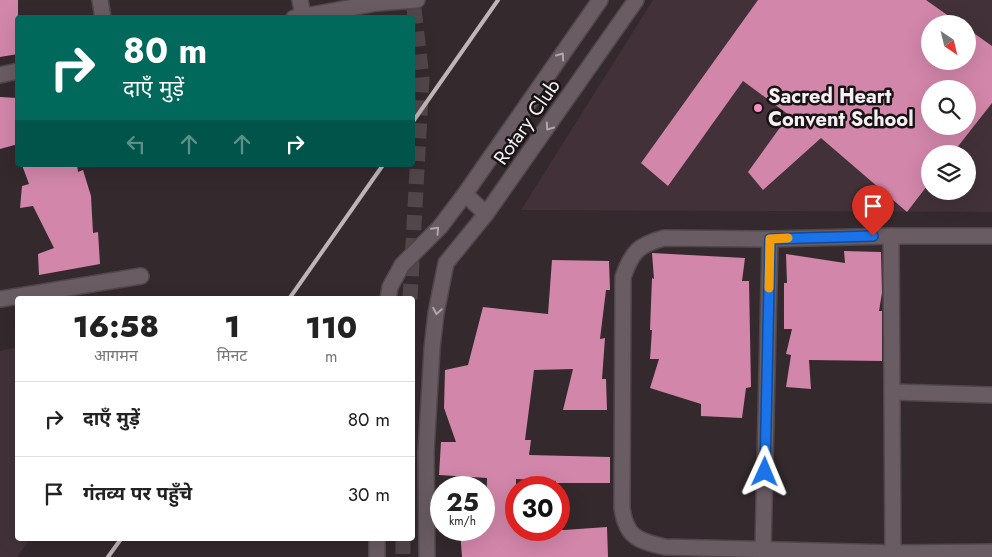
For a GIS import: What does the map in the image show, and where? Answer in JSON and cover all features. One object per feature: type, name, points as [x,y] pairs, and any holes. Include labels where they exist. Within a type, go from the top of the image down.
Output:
[{"type":"street","points":[[100,0],[103,15]]},
{"type":"street","points":[[299,15],[300,0]]},
{"type":"street","points":[[309,15],[377,1],[417,0]]},
{"type":"street","points":[[389,293],[402,266],[440,227],[465,194],[600,0]]},
{"type":"street","name":"Rotary Club","points":[[428,557],[426,452],[431,357],[436,313],[446,263],[486,214],[636,0]]},
{"type":"street","points":[[0,75],[15,72]]},
{"type":"street","points":[[465,194],[486,214]]},
{"type":"street","points":[[891,236],[893,555]]},
{"type":"street","points":[[992,236],[770,239],[664,238],[635,250],[623,277],[622,508],[624,521],[630,533],[639,540],[665,546],[893,555],[992,552]]},
{"type":"street","points":[[763,550],[770,239]]},
{"type":"street","points":[[0,298],[141,276]]},
{"type":"street","points":[[892,392],[992,395]]},
{"type":"street","points":[[377,541],[377,557]]},
{"type":"shaded area","name":"Sacred Heart Convent School","points":[[653,0],[992,0],[992,212],[521,210]]},
{"type":"shaded area","points":[[15,347],[15,541],[29,541],[17,557],[0,557],[0,351]]},
{"type":"building","points":[[0,0],[18,0],[18,15],[15,15],[15,54],[0,57]]},
{"type":"building","points":[[758,0],[926,0],[947,15],[921,15],[921,70],[976,70],[976,35],[992,46],[992,103],[976,123],[976,80],[921,80],[921,135],[967,135],[959,145],[921,145],[921,194],[907,212],[821,138],[763,190],[748,172],[789,115],[743,81],[668,186],[641,163]]},
{"type":"building","points":[[0,97],[15,98],[15,145],[0,149]]},
{"type":"building","points":[[23,167],[77,167],[78,172],[83,170],[91,196],[93,233],[98,232],[100,264],[39,275],[38,254],[54,248],[33,206],[20,208],[22,186],[29,184]]},
{"type":"building","points":[[844,251],[881,252],[882,293],[879,311],[882,311],[882,361],[809,360],[811,389],[786,387],[791,355],[786,354],[792,329],[784,329],[784,283],[787,283],[786,254],[845,263]]},
{"type":"building","points":[[652,253],[745,258],[742,281],[749,281],[751,387],[746,388],[742,418],[701,416],[701,404],[650,388],[659,359],[650,359],[652,278],[654,279]]},
{"type":"building","points":[[552,260],[609,261],[610,290],[606,290],[600,339],[605,338],[602,379],[606,379],[607,410],[563,410],[573,369],[534,370],[525,440],[531,440],[529,455],[610,457],[610,483],[570,483],[570,476],[505,476],[505,541],[570,541],[570,530],[607,527],[608,557],[462,557],[461,541],[495,541],[495,476],[439,475],[441,442],[456,442],[444,408],[445,370],[468,365],[483,307],[548,314]]},
{"type":"tunnel","points":[[413,0],[415,15]]},
{"type":"tunnel","points":[[410,296],[422,78],[415,17]]},
{"type":"tunnel","points":[[403,541],[403,557]]},
{"type":"railway","points":[[415,119],[498,0]]},
{"type":"railway","points":[[291,296],[382,167]]},
{"type":"railway","points":[[108,557],[120,541]]},
{"type":"slow traffic","points":[[769,288],[770,239],[788,238]]},
{"type":"place","name":"Sacred Heart Convent School","points":[[758,108]]},
{"type":"route","points":[[765,472],[770,239],[873,236]]}]
